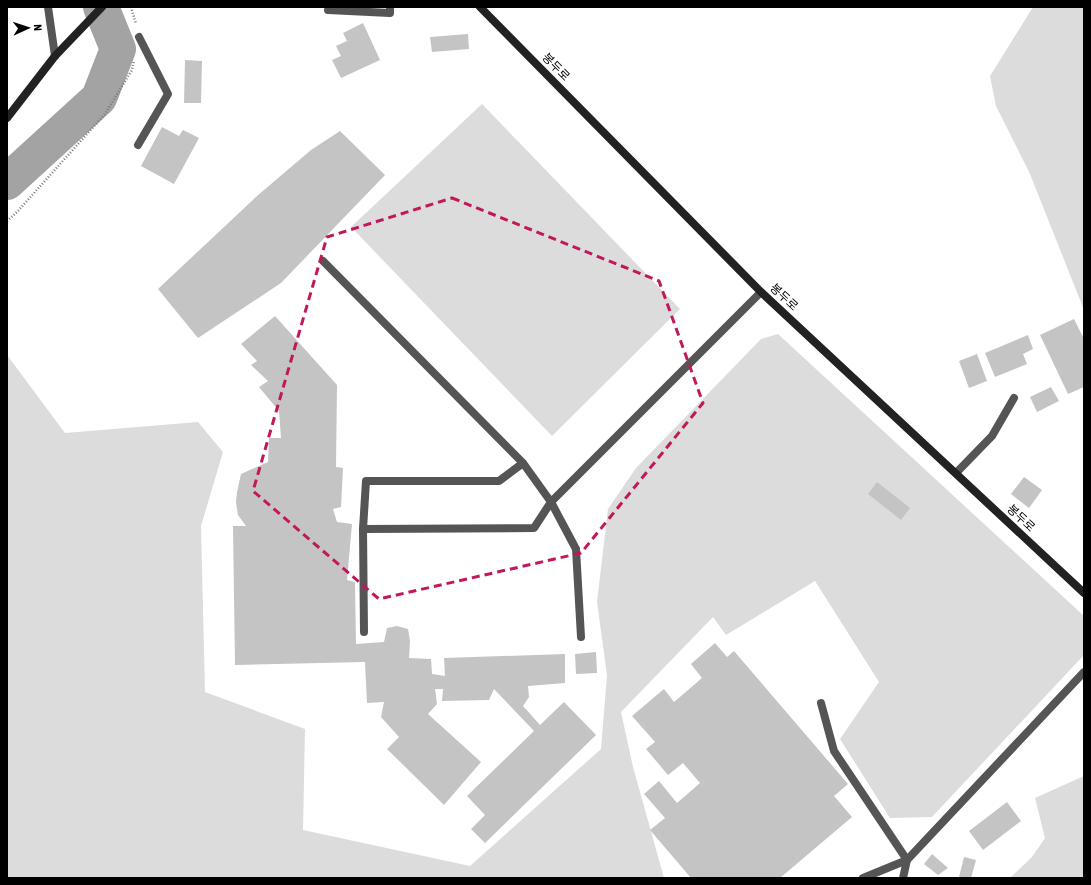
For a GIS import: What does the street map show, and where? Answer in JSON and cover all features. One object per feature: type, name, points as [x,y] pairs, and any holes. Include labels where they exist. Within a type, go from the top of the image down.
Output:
[{"type":"main road","points":[[7,118],[55,56],[102,7]]},
{"type":"main road","name":"봉두로","points":[[480,7],[761,292],[1083,591]]},
{"type":"street","points":[[48,7],[55,56]]},
{"type":"street","points":[[328,10],[390,13],[390,7]]},
{"type":"street","points":[[138,145],[168,94],[140,37]]},
{"type":"street","points":[[323,261],[523,463],[551,502],[576,550],[581,637]]},
{"type":"street","points":[[363,529],[534,528],[551,502],[761,292]]},
{"type":"street","points":[[956,473],[992,436],[1014,398]]},
{"type":"street","points":[[364,632],[363,529],[366,481],[499,481],[523,463]]},
{"type":"street","points":[[863,878],[907,860],[1084,672]]},
{"type":"street","points":[[821,703],[834,751],[907,860],[904,878]]},
{"type":"path","points":[[7,220],[17,212],[105,114],[132,70],[140,37],[132,7]]},
{"type":"highlighted area","points":[[452,198],[659,281],[703,403],[581,553],[379,599],[253,491],[327,237]]},
{"type":"shaded area","points":[[1033,7],[1084,7],[1084,310],[1030,174],[996,106],[990,76]]},
{"type":"shaded area","points":[[482,104],[680,309],[552,436],[351,227]]},
{"type":"shaded area","points":[[778,334],[1084,616],[1084,655],[932,817],[890,818],[840,739],[879,682],[815,581],[726,635],[713,617],[621,712],[633,767],[664,878],[7,878],[7,355],[65,433],[198,422],[223,452],[201,526],[205,692],[305,729],[303,830],[470,866],[601,749],[607,675],[597,602],[608,509],[636,468],[761,339]]},
{"type":"shaded area","points":[[1084,776],[1084,878],[1010,878],[1032,857],[1045,838],[1035,798]]},
{"type":"building","points":[[363,23],[380,60],[341,78],[332,60],[341,56],[336,46],[347,41],[343,33]]},
{"type":"building","points":[[468,34],[469,49],[432,52],[430,37]]},
{"type":"building","points":[[185,60],[202,61],[201,103],[184,103]]},
{"type":"building","points":[[162,127],[179,136],[183,130],[199,138],[174,184],[141,166]]},
{"type":"building","points":[[340,131],[385,175],[281,283],[198,338],[158,289],[257,196],[311,150]]},
{"type":"building","points":[[275,316],[337,385],[336,467],[343,468],[341,507],[333,509],[337,522],[352,524],[347,580],[355,582],[356,644],[384,642],[387,628],[397,626],[408,629],[410,641],[409,658],[431,659],[432,674],[445,676],[444,658],[565,654],[565,683],[528,686],[529,697],[523,706],[540,725],[564,702],[596,735],[485,843],[471,829],[485,815],[467,796],[534,731],[494,689],[489,700],[442,701],[443,689],[435,689],[437,704],[428,714],[481,762],[444,805],[387,749],[399,737],[381,717],[384,702],[367,703],[365,662],[235,665],[233,526],[246,526],[238,515],[236,502],[237,492],[241,474],[268,462],[269,438],[281,438],[279,411],[259,387],[268,381],[251,365],[257,361],[241,344]]},
{"type":"building","points":[[1074,319],[1084,339],[1084,387],[1068,394],[1040,335]]},
{"type":"building","points":[[1028,335],[1033,349],[1023,354],[1027,364],[995,377],[985,353]]},
{"type":"building","points":[[977,354],[987,381],[969,388],[959,361]]},
{"type":"building","points":[[1051,387],[1059,401],[1037,412],[1030,397]]},
{"type":"building","points":[[1024,477],[1042,490],[1029,508],[1011,494]]},
{"type":"building","points":[[877,482],[910,508],[901,520],[868,494]]},
{"type":"building","points":[[715,643],[727,657],[734,651],[848,784],[834,796],[852,817],[780,878],[691,878],[650,830],[665,818],[644,794],[659,781],[677,803],[700,783],[683,763],[668,775],[646,749],[655,742],[632,716],[664,689],[674,702],[702,678],[691,664]]},
{"type":"building","points":[[596,652],[597,673],[576,674],[575,654]]},
{"type":"building","points":[[1007,802],[1021,821],[983,850],[969,831]]},
{"type":"building","points":[[932,854],[948,868],[938,875],[924,864]]},
{"type":"building","points":[[964,857],[976,860],[971,878],[959,877]]},
{"type":"waterway","points":[[7,182],[99,98],[118,49],[101,7]]}]
